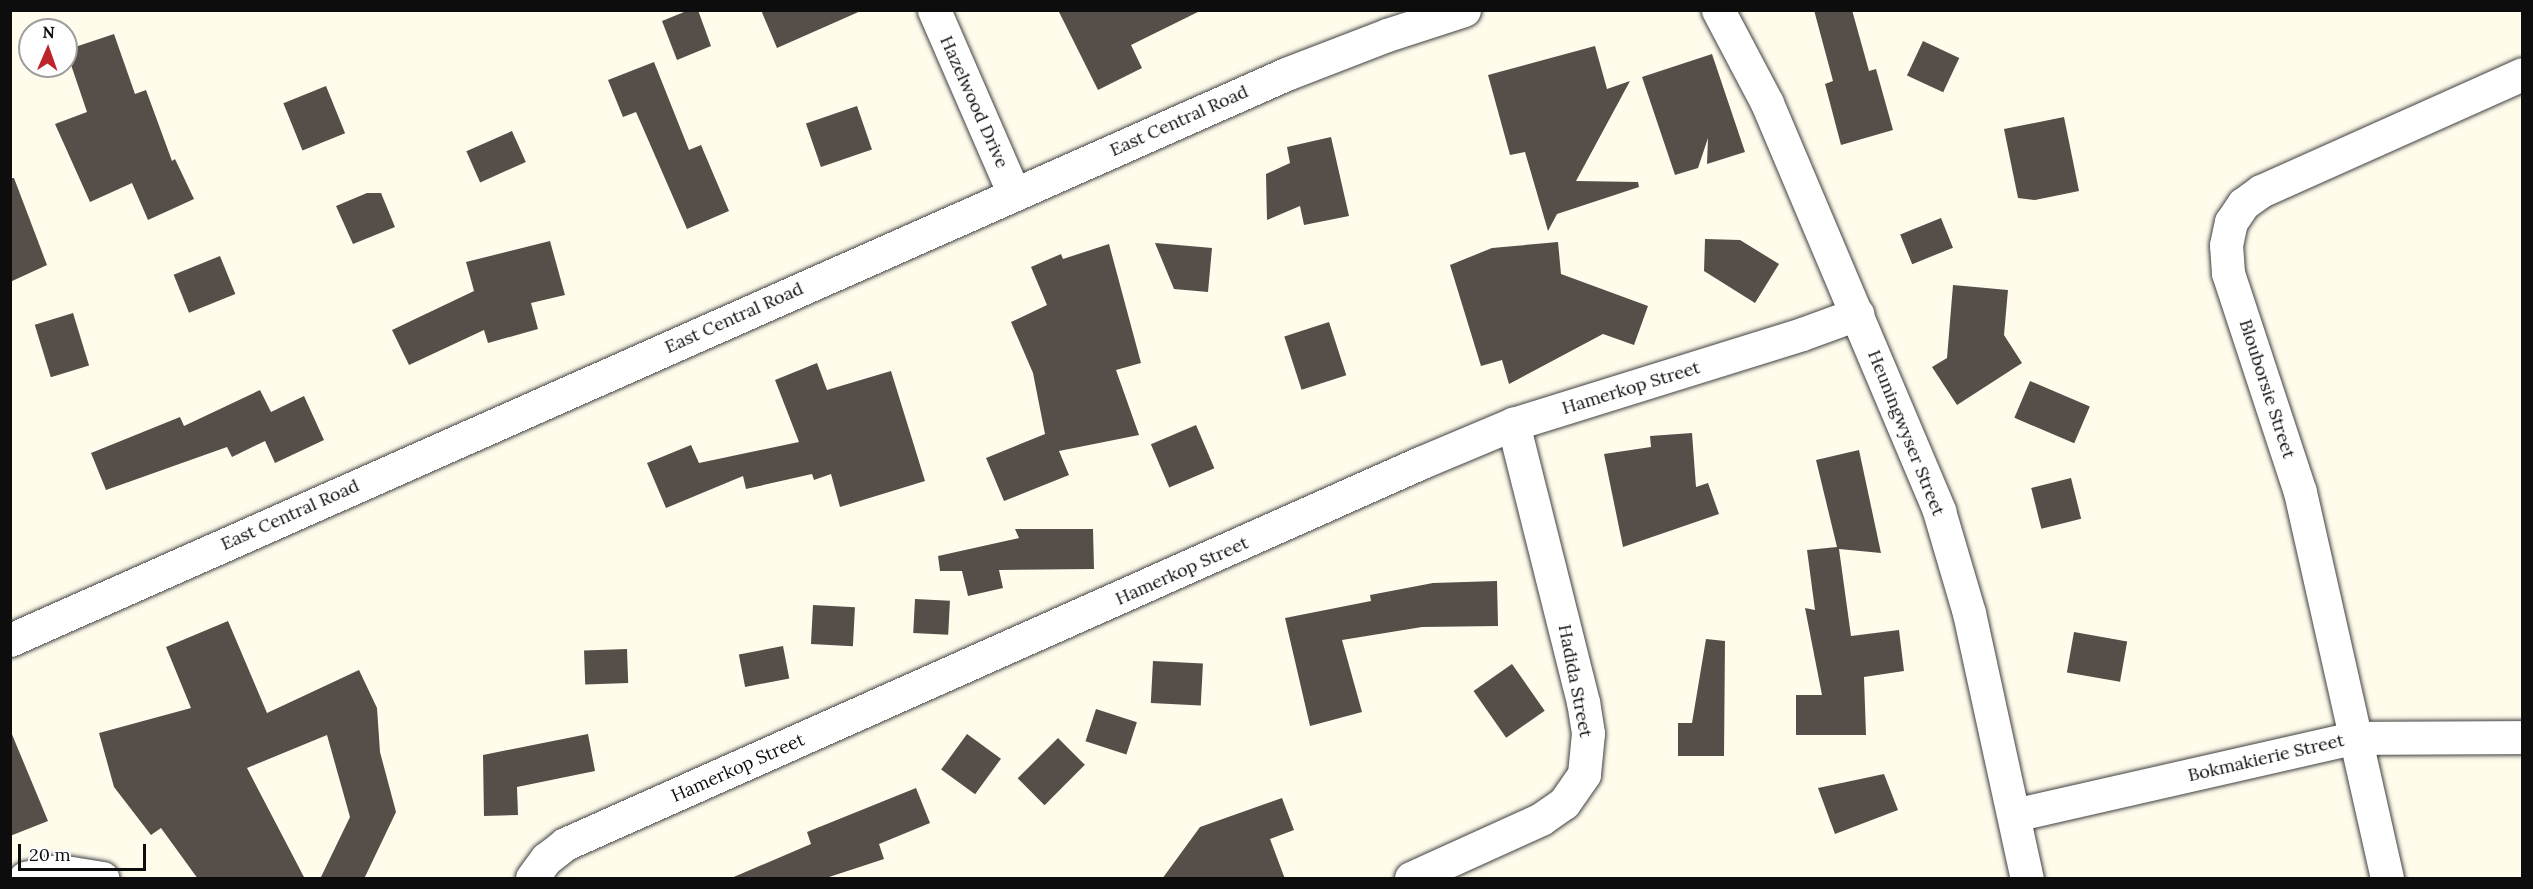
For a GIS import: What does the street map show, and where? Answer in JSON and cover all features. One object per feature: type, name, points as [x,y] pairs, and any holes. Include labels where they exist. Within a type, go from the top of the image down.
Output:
[{"type":"street","name":"Hazelwood Drive","points":[[934,10],[1014,194]]},
{"type":"street","name":"East Central Road","points":[[10,640],[1286,74],[1387,34],[1464,10]]},
{"type":"street","name":"Heuningwyser Street","points":[[1718,10],[1767,104],[1939,510],[1969,613],[2027,879]]},
{"type":"street","name":"Blouborsie Street","points":[[2387,879],[2300,492],[2228,273],[2226,245],[2231,222],[2243,204],[2261,190],[2523,74]]},
{"type":"street","name":"Hamerkop Street","points":[[532,879],[546,859],[565,844],[1514,424],[1802,334],[1857,314]]},
{"type":"street","name":"Hadida Street","points":[[1411,879],[1541,819],[1564,802],[1584,774],[1588,733],[1582,702],[1514,424]]},
{"type":"street","name":"Bokmakierie Street","points":[[2014,815],[2354,738],[2523,737]]},
{"type":"street","points":[[25,879],[42,873],[88,875]]},
{"type":"building","points":[[689,10],[698,10],[711,46],[677,60],[662,21]]},
{"type":"building","points":[[761,10],[863,10],[777,48]]},
{"type":"building","points":[[1058,10],[1202,10],[1131,45],[1142,68],[1098,90]]},
{"type":"building","points":[[1814,10],[1852,10],[1869,71],[1876,69],[1893,130],[1841,145],[1825,84],[1833,81]]},
{"type":"building","points":[[114,34],[135,94],[146,90],[172,161],[175,159],[194,199],[148,220],[132,183],[90,202],[55,124],[87,112],[75,78],[78,78],[78,46]]},
{"type":"building","points":[[1923,41],[1959,58],[1943,92],[1907,75]]},
{"type":"building","points":[[1595,46],[1607,89],[1630,81],[1576,181],[1638,182],[1639,187],[1557,214],[1548,231],[1525,152],[1510,155],[1488,75]]},
{"type":"building","points":[[1712,54],[1745,152],[1707,164],[1708,138],[1698,168],[1675,175],[1642,77]]},
{"type":"building","points":[[654,62],[689,150],[701,145],[729,211],[687,229],[636,112],[623,117],[608,80]]},
{"type":"building","points":[[326,86],[345,133],[302,151],[283,103]]},
{"type":"building","points":[[857,106],[872,149],[821,167],[806,124]]},
{"type":"building","points":[[2064,117],[2079,191],[2035,200],[2018,198],[2004,129]]},
{"type":"building","points":[[512,131],[526,162],[480,182],[466,151]]},
{"type":"building","points":[[1331,137],[1349,216],[1304,225],[1300,206],[1267,220],[1266,174],[1290,163],[1287,147]]},
{"type":"building","points":[[10,178],[14,178],[47,265],[10,282]]},
{"type":"building","points":[[367,193],[381,193],[395,227],[353,244],[336,206]]},
{"type":"building","points":[[1941,218],[1953,248],[1912,264],[1900,234]]},
{"type":"building","points":[[1705,239],[1740,240],[1779,264],[1755,303],[1704,271]]},
{"type":"building","points":[[550,241],[565,295],[531,303],[538,329],[488,343],[484,330],[409,365],[392,330],[474,291],[466,262]]},
{"type":"building","points":[[1558,242],[1561,274],[1648,306],[1634,345],[1603,334],[1509,384],[1502,360],[1481,366],[1450,265],[1492,248]]},
{"type":"building","points":[[1155,243],[1212,248],[1208,292],[1174,289]]},
{"type":"building","points":[[1109,244],[1141,363],[1116,370],[1139,435],[1059,451],[1069,475],[1004,501],[986,458],[1045,434],[1033,373],[1011,322],[1047,305],[1031,267],[1061,254],[1063,259]]},
{"type":"building","points":[[220,256],[235,294],[189,313],[174,275]]},
{"type":"building","points":[[1953,285],[2008,290],[2004,335],[2022,363],[1957,405],[1932,367],[1947,358]]},
{"type":"building","points":[[73,313],[89,366],[51,377],[35,325]]},
{"type":"building","points":[[1329,322],[1346,375],[1302,390],[1284,337]]},
{"type":"building","points":[[817,363],[827,390],[891,371],[925,481],[840,507],[831,474],[814,480],[812,474],[746,489],[743,476],[666,508],[647,463],[691,445],[699,463],[799,442],[775,380]]},
{"type":"building","points":[[2030,381],[2090,406],[2074,443],[2014,418]]},
{"type":"building","points":[[260,390],[271,412],[304,396],[324,440],[275,463],[265,441],[232,457],[227,447],[106,490],[91,453],[180,417],[184,426]]},
{"type":"building","points":[[1196,425],[1214,468],[1169,487],[1151,444]]},
{"type":"building","points":[[1692,433],[1696,487],[1708,483],[1719,514],[1623,547],[1604,454],[1651,447],[1650,436]]},
{"type":"building","points":[[1859,450],[1881,553],[1839,549],[1851,636],[1899,630],[1904,671],[1864,677],[1866,735],[1796,735],[1796,695],[1822,695],[1805,608],[1815,610],[1807,550],[1837,547],[1816,460]]},
{"type":"building","points":[[2071,478],[2081,519],[2041,529],[2031,488]]},
{"type":"building","points":[[1015,529],[1093,529],[1094,569],[999,570],[1003,588],[968,596],[962,571],[940,571],[938,556],[1019,538]]},
{"type":"building","points":[[1497,581],[1498,626],[1422,627],[1342,640],[1362,712],[1310,726],[1285,618],[1371,601],[1370,595],[1433,583]]},
{"type":"building","points":[[915,599],[950,601],[948,635],[913,633]]},
{"type":"building","points":[[813,605],[855,607],[853,646],[811,644]]},
{"type":"building","points":[[228,621],[267,713],[359,670],[377,708],[380,752],[396,812],[364,879],[320,879],[350,817],[327,735],[247,768],[305,879],[198,879],[161,828],[151,835],[114,787],[99,733],[191,708],[166,647]]},
{"type":"building","points":[[2074,632],[2127,641],[2120,682],[2067,672]]},
{"type":"building","points":[[1706,639],[1725,641],[1724,756],[1678,756],[1678,723],[1692,723]]},
{"type":"building","points":[[783,646],[789,678],[745,687],[739,655]]},
{"type":"building","points":[[627,649],[628,683],[585,684],[584,651]]},
{"type":"building","points":[[1153,661],[1203,664],[1201,706],[1151,703]]},
{"type":"building","points":[[1512,664],[1545,711],[1506,738],[1473,691]]},
{"type":"building","points":[[1096,709],[1137,722],[1126,755],[1085,741]]},
{"type":"building","points":[[10,733],[48,821],[10,836]]},
{"type":"building","points":[[588,734],[595,771],[517,787],[518,815],[484,816],[483,755]]},
{"type":"building","points":[[967,734],[1001,759],[975,794],[941,770]]},
{"type":"building","points":[[1058,738],[1085,765],[1045,805],[1018,778]]},
{"type":"building","points":[[1884,774],[1898,810],[1835,834],[1818,788]]},
{"type":"building","points":[[916,788],[930,823],[879,844],[884,859],[823,879],[729,879],[811,844],[807,832]]},
{"type":"building","points":[[1282,798],[1294,830],[1270,839],[1285,879],[1162,879],[1200,827]]}]
